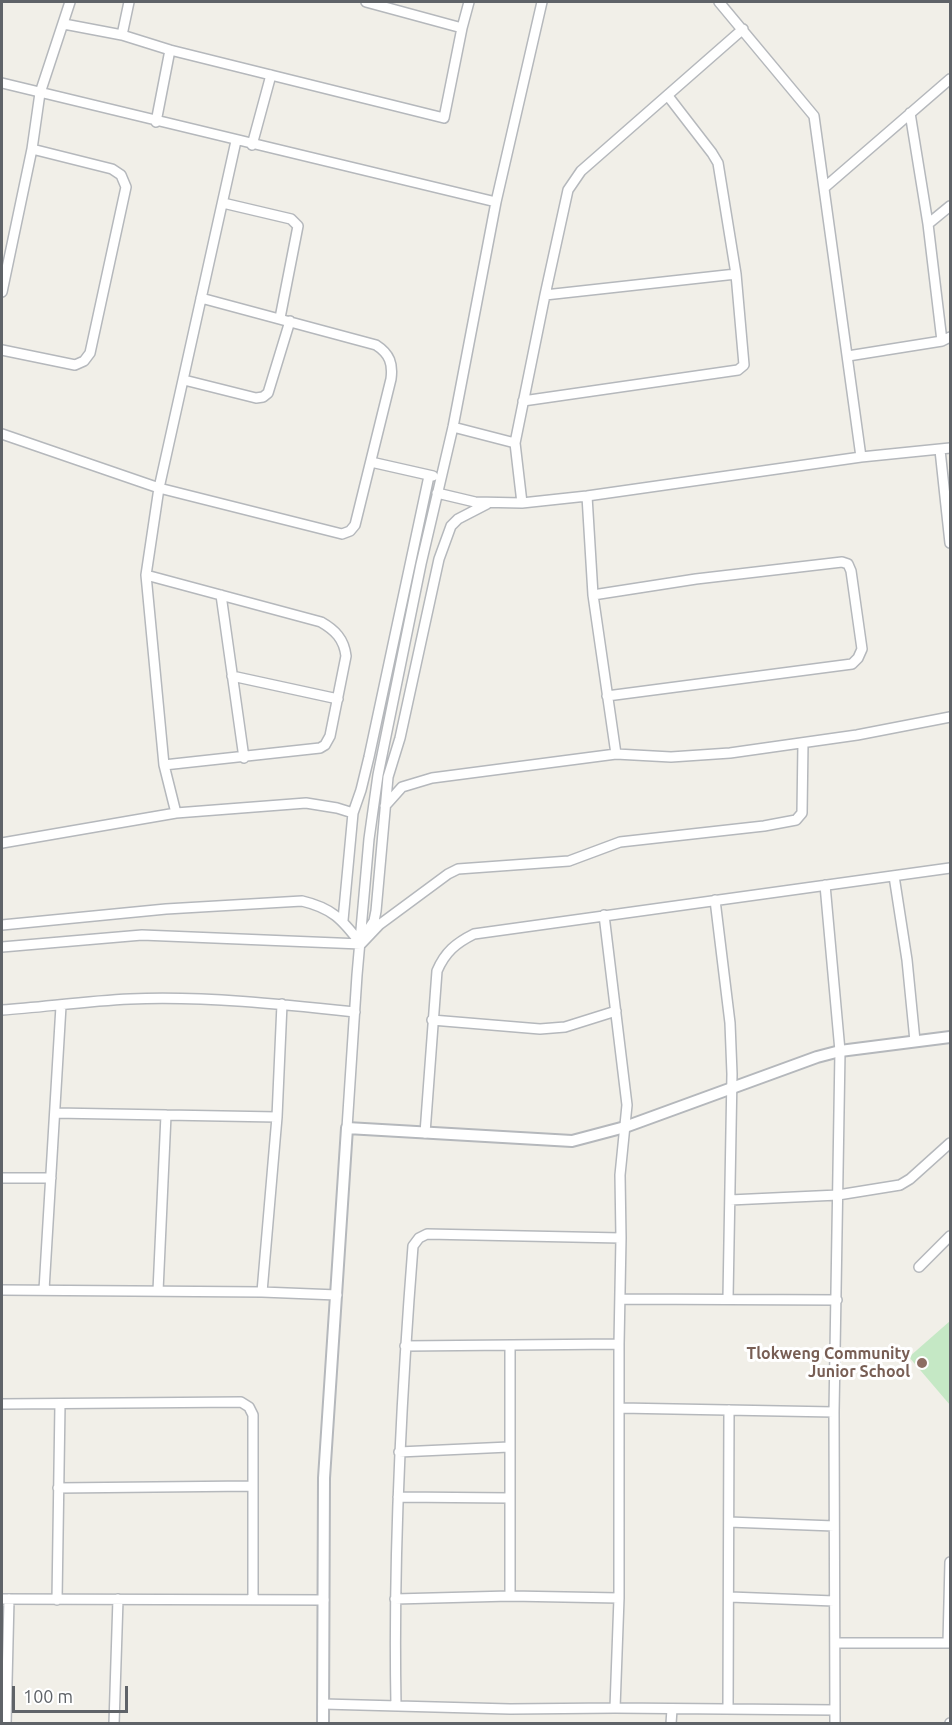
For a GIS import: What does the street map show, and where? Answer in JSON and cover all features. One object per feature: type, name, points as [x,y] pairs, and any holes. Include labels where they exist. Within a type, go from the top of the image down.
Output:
[{"type":"street","points":[[2,292],[32,149],[40,93],[70,2]]},
{"type":"street","points":[[122,35],[129,2]]},
{"type":"street","points":[[366,2],[462,28]]},
{"type":"street","points":[[64,24],[122,35],[170,50],[444,118],[469,2]]},
{"type":"street","points":[[323,1724],[324,1478],[355,1012],[369,839],[386,729],[453,427],[496,202],[542,2]]},
{"type":"street","points":[[719,2],[813,116],[861,457]]},
{"type":"street","points":[[522,503],[515,443],[568,190],[576,177],[743,29]]},
{"type":"street","points":[[156,122],[170,50]]},
{"type":"street","points":[[252,145],[271,75]]},
{"type":"street","points":[[824,188],[951,79]]},
{"type":"street","points":[[2,84],[496,202]]},
{"type":"street","points":[[523,401],[740,369],[745,362],[736,274],[717,163],[712,153],[668,96]]},
{"type":"street","points":[[848,356],[946,339],[910,113]]},
{"type":"street","points":[[176,813],[164,765],[146,575],[159,488],[236,141]]},
{"type":"street","points":[[2,350],[75,365],[87,357],[90,353],[126,187],[121,176],[112,169],[32,149]]},
{"type":"street","points":[[184,380],[263,398],[268,393],[285,320],[298,225],[291,219],[223,203]]},
{"type":"street","points":[[928,224],[951,206]]},
{"type":"street","points":[[545,295],[736,274]]},
{"type":"street","points":[[2,434],[159,488],[342,534],[350,531],[355,525],[391,379],[390,359],[384,350],[376,345],[201,298]]},
{"type":"street","points":[[453,427],[515,443]]},
{"type":"street","points":[[437,493],[475,502],[522,503],[587,496],[861,457],[951,448]]},
{"type":"street","points":[[940,450],[951,543]]},
{"type":"street","points":[[371,462],[441,478]]},
{"type":"street","points":[[343,920],[353,813],[369,757],[429,476]]},
{"type":"street","points":[[587,496],[593,595],[616,754]]},
{"type":"street","points":[[361,941],[371,927],[376,911],[388,777],[400,738],[434,579],[447,533],[458,519],[490,503]]},
{"type":"street","points":[[593,595],[696,579],[842,562],[848,564],[851,570],[862,649],[852,664],[608,696]]},
{"type":"street","points":[[146,575],[321,622],[330,627],[345,645],[346,656],[338,699],[330,736],[325,745],[320,748],[244,758],[164,765]]},
{"type":"street","points":[[221,595],[244,758]]},
{"type":"street","points":[[232,676],[338,699]]},
{"type":"street","points":[[385,806],[402,787],[432,778],[616,754],[671,757],[730,753],[857,735],[951,717]]},
{"type":"street","points":[[2,947],[142,935],[361,941],[434,884],[458,869],[569,861],[620,842],[764,826],[796,820],[802,813],[803,743]]},
{"type":"street","points":[[2,843],[176,813],[306,804],[337,808],[353,813]]},
{"type":"street","points":[[425,1133],[437,971],[448,950],[461,940],[474,934],[951,868]]},
{"type":"street","points":[[894,876],[907,960],[915,1041]]},
{"type":"street","points":[[825,885],[840,1051],[834,1412],[835,1724]]},
{"type":"street","points":[[715,900],[730,1023],[728,1298]]},
{"type":"street","points":[[2,925],[166,909],[302,901],[319,905],[343,920],[361,941]]},
{"type":"street","points":[[604,915],[627,1105],[620,1175],[620,1598],[615,1708]]},
{"type":"street","points":[[2,1010],[129,999],[177,999],[282,1004],[355,1012]]},
{"type":"street","points":[[262,1292],[277,1117],[282,1004]]},
{"type":"street","points":[[44,1290],[61,1006]]},
{"type":"street","points":[[432,1020],[540,1029],[566,1027],[616,1011]]},
{"type":"street","points":[[347,1128],[572,1142],[625,1127],[817,1057],[840,1051],[951,1037]]},
{"type":"street","points":[[55,1113],[277,1117]]},
{"type":"street","points":[[158,1291],[166,1115]]},
{"type":"street","points":[[730,1200],[838,1195],[900,1185],[951,1143]]},
{"type":"street","points":[[2,1178],[51,1178]]},
{"type":"street","points":[[396,1705],[395,1599],[399,1452],[413,1246],[423,1236],[438,1234],[621,1238]]},
{"type":"street","points":[[919,1267],[951,1236]]},
{"type":"street","points":[[2,1290],[337,1294]]},
{"type":"street","points":[[621,1299],[837,1300]]},
{"type":"street","points":[[405,1346],[619,1344]]},
{"type":"street","points":[[510,1346],[510,1596]]},
{"type":"street","points":[[2,1404],[230,1402],[244,1404],[253,1415],[253,1599]]},
{"type":"street","points":[[57,1600],[60,1404]]},
{"type":"street","points":[[620,1408],[834,1412]]},
{"type":"street","points":[[728,1708],[729,1410]]},
{"type":"street","points":[[399,1452],[509,1447]]},
{"type":"street","points":[[58,1488],[252,1486]]},
{"type":"street","points":[[398,1497],[510,1498]]},
{"type":"street","points":[[729,1522],[834,1526]]},
{"type":"street","points":[[835,1643],[949,1643],[951,1562]]},
{"type":"street","points":[[395,1599],[510,1596],[620,1598]]},
{"type":"street","points":[[730,1597],[834,1601]]},
{"type":"street","points":[[6,1724],[4,1707],[5,1599],[324,1600]]},
{"type":"street","points":[[114,1724],[118,1599]]},
{"type":"street","points":[[323,1704],[510,1709],[835,1710]]},
{"type":"street","points":[[671,1724],[672,1709]]},
{"type":"green space","points":[[950,1321],[950,1405],[909,1357]]},
{"type":"place","name":"Tlokweng Community Junior School","points":[[922,1363]]}]
